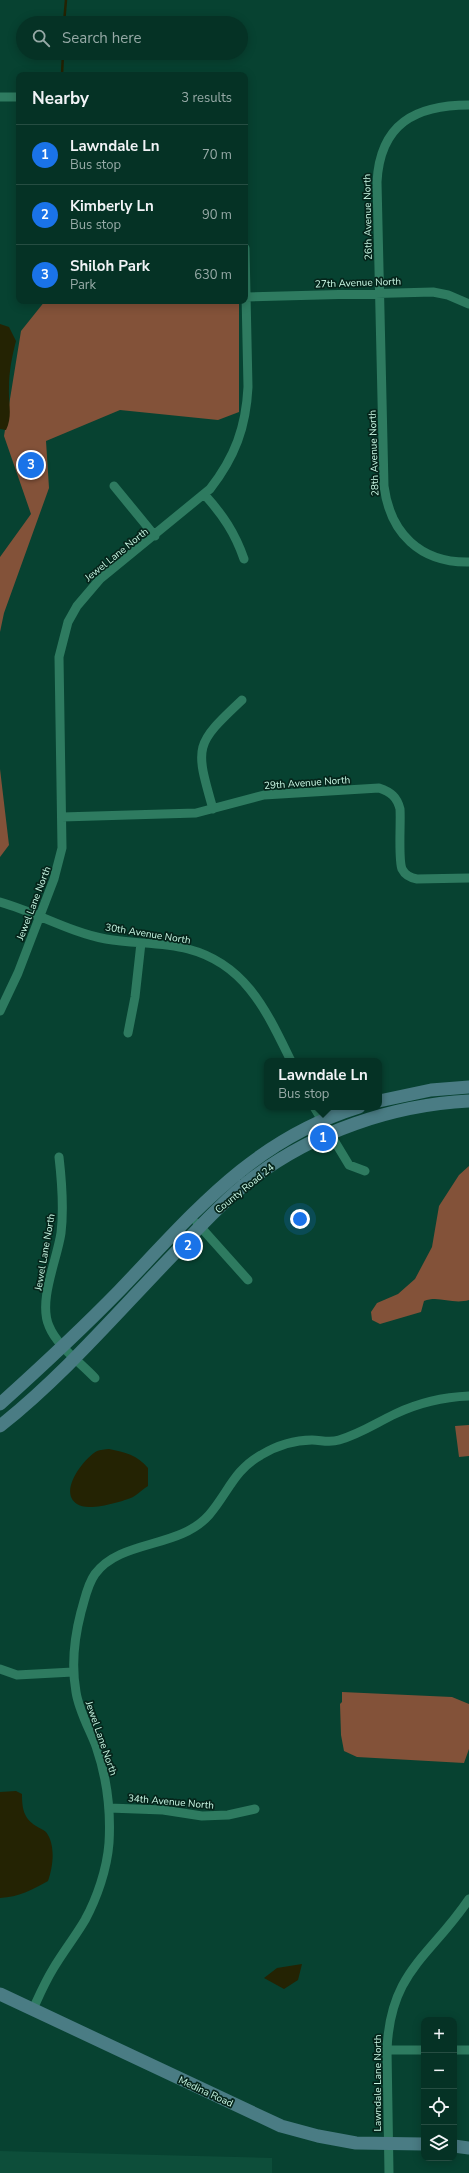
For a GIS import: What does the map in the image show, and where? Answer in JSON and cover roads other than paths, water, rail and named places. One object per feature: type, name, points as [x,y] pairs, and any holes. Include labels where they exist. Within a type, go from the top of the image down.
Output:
[{"type":"street","points":[[0,97],[16,97]]},
{"type":"street","name":"26th Avenue North","points":[[380,293],[377,167],[382,152],[398,127],[423,110],[438,106],[469,105]]},
{"type":"street","name":"27th Avenue North","points":[[248,297],[433,292],[448,295],[469,304]]},
{"type":"street","name":"28th Avenue North","points":[[380,293],[384,486],[386,503],[402,534],[415,545],[430,555],[446,560],[469,562]]},
{"type":"street","name":"Jewel Lane North","points":[[0,1011],[40,916],[59,864],[62,848],[59,657],[68,622],[87,592],[204,494],[224,471],[235,452],[247,409],[246,304]]},
{"type":"street","points":[[114,486],[155,536]]},
{"type":"street","points":[[204,494],[226,518],[235,535],[244,559]]},
{"type":"street","points":[[213,808],[202,771],[202,746],[208,734],[242,700]]},
{"type":"street","name":"29th Avenue North","points":[[62,817],[189,814],[264,795],[379,788],[394,795],[400,810],[401,864],[406,874],[411,878],[417,879],[469,878]]},
{"type":"street","name":"30th Avenue North","points":[[0,902],[106,939],[188,949],[208,956],[226,966],[242,980],[256,996],[268,1014],[290,1058]]},
{"type":"street","points":[[128,1033],[135,997],[141,943]]},
{"type":"street","points":[[382,1100],[431,1090],[469,1087]]},
{"type":"street","name":"County Road 24","points":[[0,1404],[64,1346],[216,1190],[255,1159],[288,1138],[325,1127],[423,1106],[469,1101]]},
{"type":"street","points":[[316,1110],[349,1165],[365,1171]]},
{"type":"street","name":"County Road 24","points":[[0,1426],[75,1357],[224,1202],[253,1178],[325,1127],[354,1110]]},
{"type":"street","name":"Jewel Lane North","points":[[59,1157],[62,1182],[61,1226],[47,1293],[45,1312],[53,1334],[95,1378]]},
{"type":"street","points":[[189,1217],[248,1280]]},
{"type":"street","name":"Jewel Lane North","points":[[33,2009],[52,1969],[85,1920],[96,1896],[109,1846],[109,1808],[104,1769],[82,1714],[76,1694],[73,1672],[76,1633],[89,1585],[95,1575],[114,1558],[186,1533],[198,1525],[209,1515],[235,1476],[247,1464],[278,1446],[306,1440],[334,1441],[359,1434],[394,1414],[413,1406],[454,1397],[469,1396]]},
{"type":"street","points":[[0,1670],[17,1675],[73,1672]]},
{"type":"street","name":"34th Avenue North","points":[[109,1808],[157,1809],[202,1816],[228,1815],[255,1809]]},
{"type":"street","name":"Lawndale Lane North","points":[[389,2173],[387,2143],[387,2050],[388,2030],[392,2012],[405,1979],[423,1955],[456,1918],[469,1899]]},
{"type":"street","name":"Medina Road","points":[[0,1994],[281,2126],[318,2136],[356,2143],[421,2144]]},
{"type":"street","points":[[387,2050],[421,2050]]},
{"type":"street","points":[[457,2050],[469,2050]]},
{"type":"street","points":[[457,2146],[469,2148]]},
{"type":"waterway","points":[[65,16],[66,0]]},
{"type":"waterway","points":[[62,72],[63,60]]},
{"type":"place","name":"Shiloh Park","points":[[31,465]]},
{"type":"place","name":"Lawndale Ln","points":[[323,1138]]},
{"type":"place","name":"Kimberly Ln","points":[[188,1246]]}]
